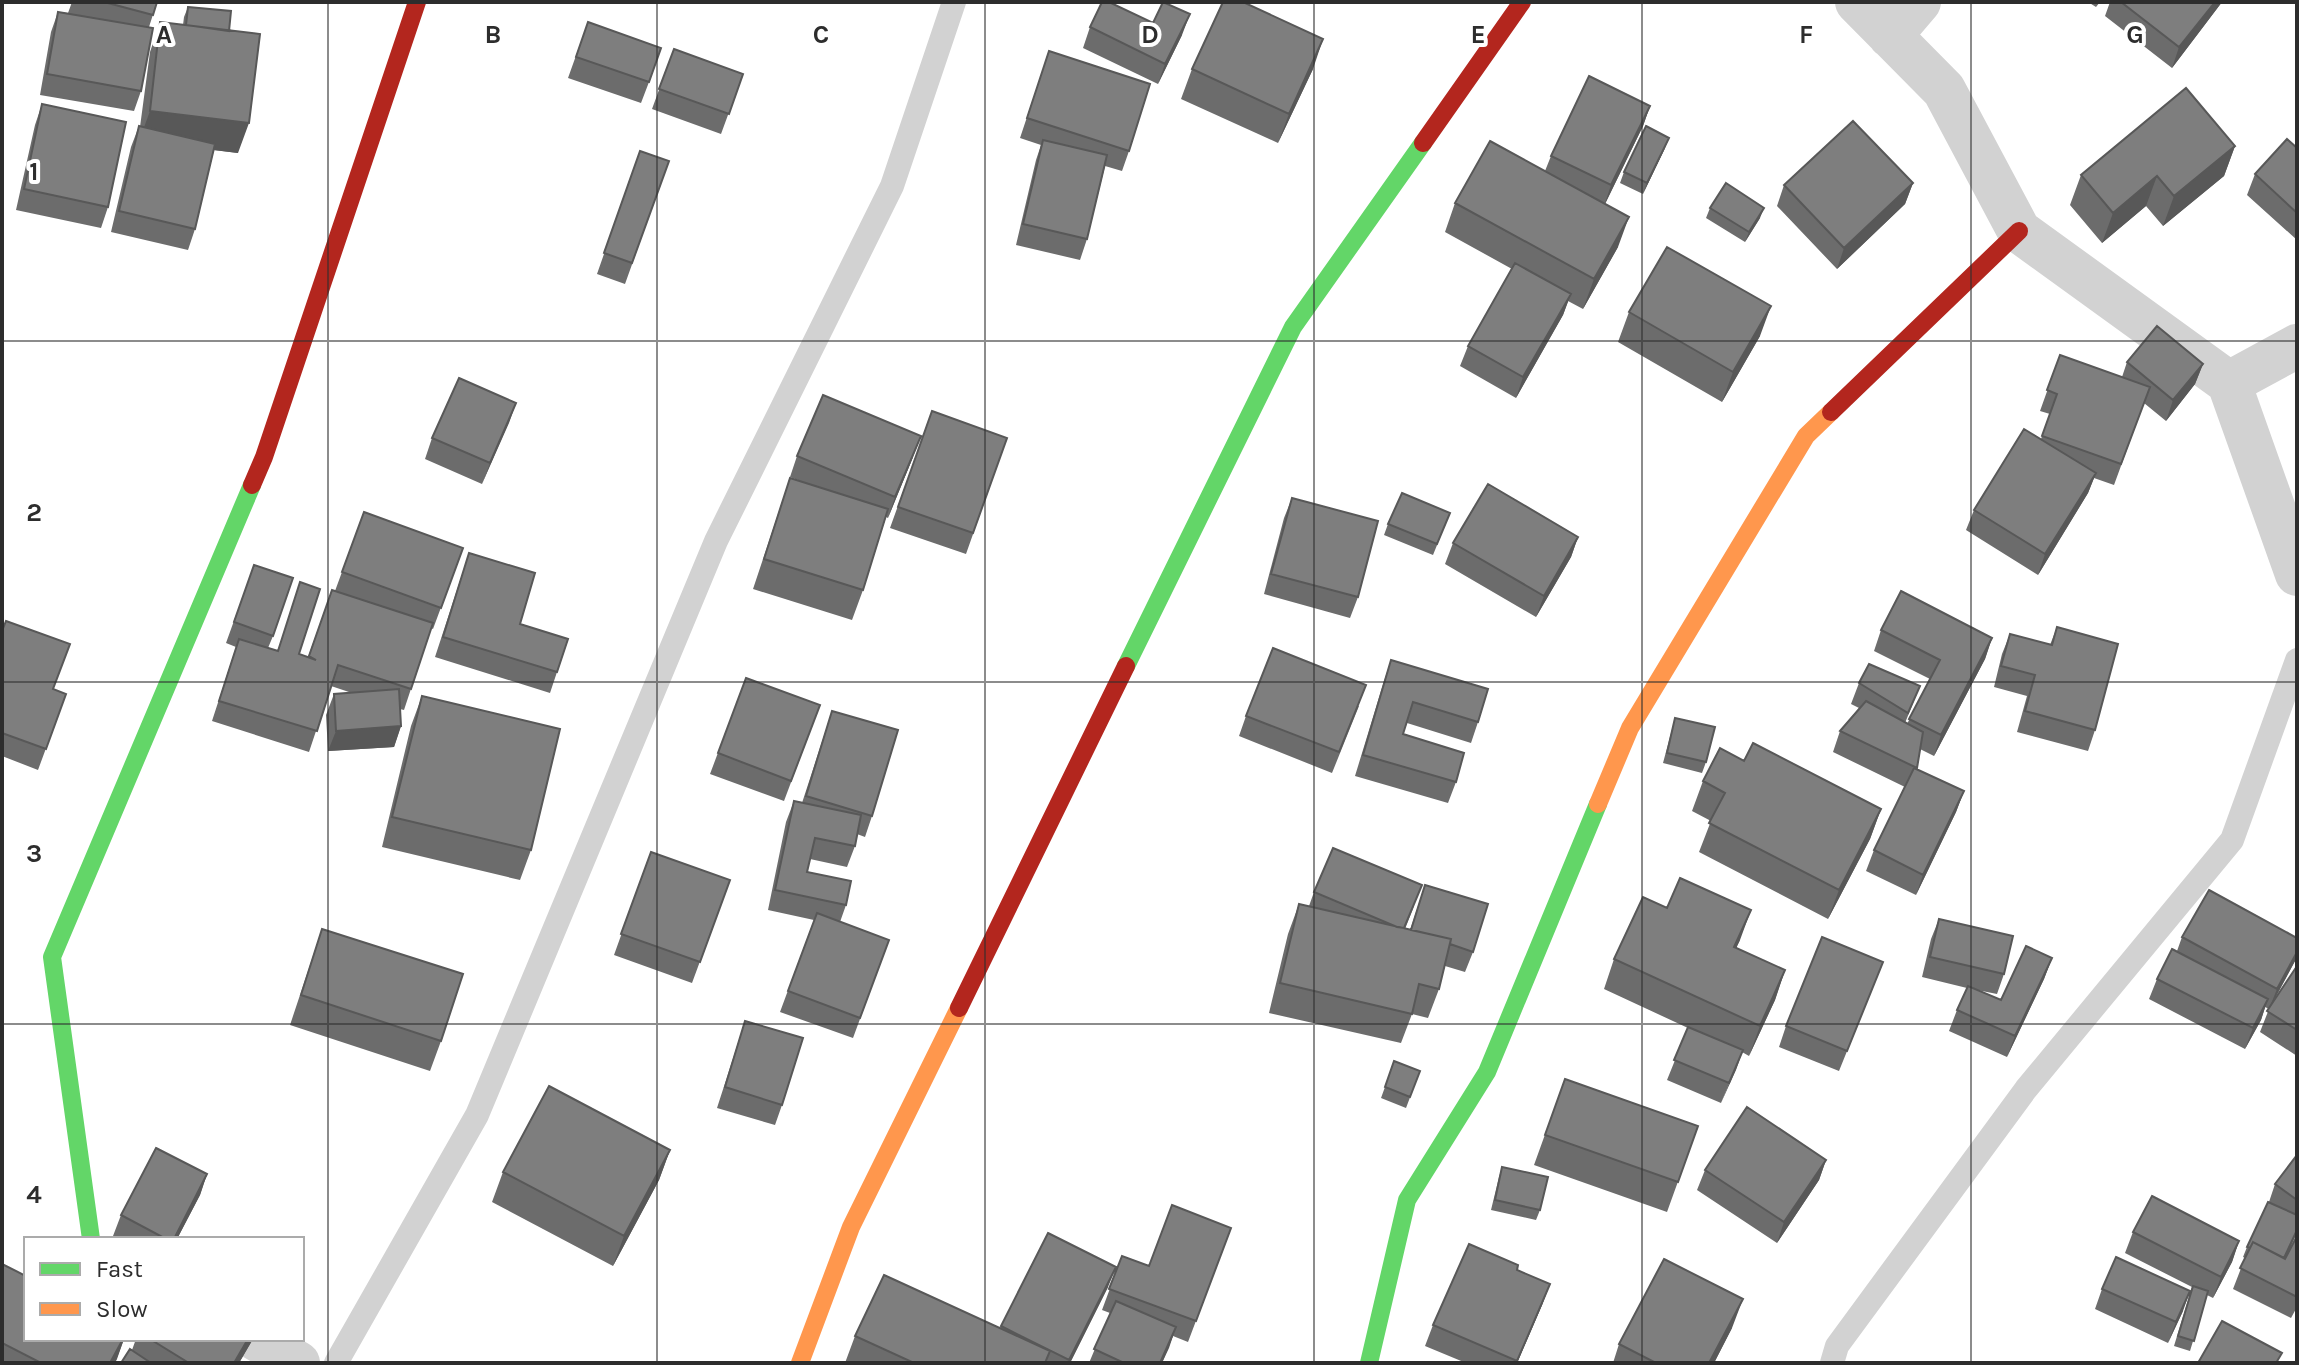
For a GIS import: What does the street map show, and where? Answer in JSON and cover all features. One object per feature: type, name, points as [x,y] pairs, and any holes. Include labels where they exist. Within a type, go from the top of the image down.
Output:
[{"type":"street","points":[[91,1237],[52,957],[264,457],[417,2]]},
{"type":"street","points":[[800,1363],[851,1227],[1293,327],[1522,2]]},
{"type":"street","points":[[1857,2],[1944,90],[2019,231],[2229,383],[2297,574]]},
{"type":"street","points":[[1890,36],[1919,2]]},
{"type":"street","points":[[1369,1363],[1407,1200],[1487,1072],[1630,728],[1806,436],[2019,231]]},
{"type":"street","points":[[2229,383],[2297,346]]},
{"type":"street","points":[[260,1341],[298,1363]]},
{"type":"lane","points":[[336,1363],[477,1115],[716,541],[892,186],[954,2]]},
{"type":"lane","points":[[1832,1363],[1837,1346],[2026,1089],[2232,840],[2297,660]]},
{"type":"building","points":[[104,2],[157,2],[153,15]]},
{"type":"building","points":[[1102,2],[1109,2],[1153,23],[1163,2],[1190,14],[1165,64],[1090,27]]},
{"type":"building","points":[[1223,2],[1243,2],[1323,39],[1289,114],[1192,69]]},
{"type":"building","points":[[2121,2],[2215,2],[2179,47]]},
{"type":"building","points":[[188,7],[231,11],[229,31],[186,25]]},
{"type":"building","points":[[58,12],[153,28],[141,91],[47,74]]},
{"type":"building","points":[[160,22],[260,34],[249,123],[150,111]]},
{"type":"building","points":[[588,22],[661,48],[649,82],[576,57]]},
{"type":"building","points":[[674,49],[743,74],[729,114],[659,89]]},
{"type":"building","points":[[1049,51],[1150,84],[1129,151],[1027,118]]},
{"type":"building","points":[[1589,76],[1650,106],[1611,185],[1551,156]]},
{"type":"building","points":[[2186,88],[2235,146],[2174,196],[2157,176],[2113,213],[2081,175]]},
{"type":"building","points":[[42,104],[126,122],[108,207],[24,189]]},
{"type":"building","points":[[1853,121],[1913,183],[1844,248],[1784,185]]},
{"type":"building","points":[[139,126],[215,144],[195,229],[119,211]]},
{"type":"building","points":[[1646,126],[1669,138],[1647,183],[1624,172]]},
{"type":"building","points":[[2287,139],[2297,148],[2297,213],[2255,174]]},
{"type":"building","points":[[1043,140],[1107,155],[1087,239],[1023,224]]},
{"type":"building","points":[[1490,141],[1629,217],[1594,279],[1455,203]]},
{"type":"building","points":[[640,151],[669,161],[632,263],[604,253]]},
{"type":"building","points":[[1726,183],[1764,208],[1749,232],[1710,208]]},
{"type":"building","points":[[1667,247],[1771,306],[1733,372],[1629,312]]},
{"type":"building","points":[[1515,263],[1571,294],[1523,377],[1468,346]]},
{"type":"building","points":[[2157,326],[2203,364],[2173,400],[2127,362]]},
{"type":"building","points":[[2060,355],[2150,387],[2121,464],[2042,436],[2057,394],[2047,390]]},
{"type":"building","points":[[459,378],[516,403],[490,463],[432,438]]},
{"type":"building","points":[[823,395],[921,436],[895,497],[797,456]]},
{"type":"building","points":[[932,411],[1007,438],[973,533],[898,507]]},
{"type":"building","points":[[2024,429],[2096,473],[2045,554],[1974,510]]},
{"type":"building","points":[[790,478],[888,509],[863,590],[764,559]]},
{"type":"building","points":[[1488,484],[1578,537],[1544,596],[1453,543]]},
{"type":"building","points":[[1402,493],[1450,513],[1437,544],[1388,524]]},
{"type":"building","points":[[1292,498],[1378,521],[1358,597],[1271,574]]},
{"type":"building","points":[[364,512],[463,548],[441,608],[342,572]]},
{"type":"building","points":[[469,553],[535,573],[520,624],[568,639],[557,672],[443,637]]},
{"type":"building","points":[[254,565],[293,578],[273,636],[234,622]]},
{"type":"building","points":[[300,582],[320,589],[299,654],[316,660],[309,656],[332,590],[433,623],[411,689],[338,665],[317,731],[219,701],[239,639],[278,651]]},
{"type":"building","points":[[1901,591],[1992,638],[1941,735],[1909,719],[1940,660],[1881,630]]},
{"type":"building","points":[[6,621],[70,644],[53,689],[66,694],[46,749],[2,733],[2,631]]},
{"type":"building","points":[[2057,627],[2118,644],[2095,730],[2025,711],[2035,675],[2001,666],[2010,634],[2052,645]]},
{"type":"building","points":[[1273,648],[1366,685],[1339,752],[1246,716]]},
{"type":"building","points":[[1391,660],[1488,689],[1478,722],[1413,702],[1403,734],[1464,753],[1456,782],[1363,755]]},
{"type":"building","points":[[1869,664],[1920,686],[1908,713],[1859,683]]},
{"type":"building","points":[[746,678],[820,705],[791,781],[718,753]]},
{"type":"building","points":[[399,689],[401,726],[336,731],[334,694]]},
{"type":"building","points":[[422,696],[560,729],[531,850],[392,817]]},
{"type":"building","points":[[1866,701],[1923,732],[1917,768],[1840,731]]},
{"type":"building","points":[[832,711],[898,730],[872,816],[806,796]]},
{"type":"building","points":[[1675,718],[1715,727],[1706,762],[1667,753]]},
{"type":"building","points":[[1753,743],[1881,809],[1839,890],[1709,823],[1725,793],[1703,781],[1720,748],[1744,761]]},
{"type":"building","points":[[1914,768],[1964,791],[1923,875],[1874,850]]},
{"type":"building","points":[[794,801],[861,815],[855,846],[815,838],[807,872],[851,881],[846,905],[775,890]]},
{"type":"building","points":[[1333,848],[1422,885],[1404,928],[1314,892]]},
{"type":"building","points":[[651,852],[730,880],[700,962],[621,934]]},
{"type":"building","points":[[1680,878],[1751,910],[1734,947],[1785,970],[1760,1026],[1614,959],[1643,897],[1667,908]]},
{"type":"building","points":[[1425,885],[1488,904],[1473,952],[1450,944],[1451,939],[1411,930]]},
{"type":"building","points":[[2209,890],[2297,938],[2297,952],[2277,989],[2182,937]]},
{"type":"building","points":[[1299,904],[1451,939],[1439,989],[1419,984],[1412,1014],[1280,983]]},
{"type":"building","points":[[817,913],[889,940],[860,1018],[788,991]]},
{"type":"building","points":[[1939,919],[2013,936],[2004,974],[1930,957]]},
{"type":"building","points":[[322,929],[463,974],[441,1041],[301,995]]},
{"type":"building","points":[[1822,937],[1883,962],[1847,1051],[1786,1026]]},
{"type":"building","points":[[2026,946],[2052,958],[2015,1036],[1957,1010],[1968,986],[2001,1000]]},
{"type":"building","points":[[2172,949],[2268,999],[2253,1028],[2157,979]]},
{"type":"building","points":[[2297,966],[2297,1030],[2267,1011]]},
{"type":"building","points":[[745,1021],[803,1038],[782,1105],[725,1087]]},
{"type":"building","points":[[1688,1027],[1743,1050],[1729,1083],[1674,1060]]},
{"type":"building","points":[[1394,1061],[1420,1071],[1410,1097],[1385,1087]]},
{"type":"building","points":[[1565,1079],[1698,1126],[1678,1182],[1545,1135]]},
{"type":"building","points":[[549,1086],[670,1150],[624,1236],[503,1172]]},
{"type":"building","points":[[1747,1107],[1826,1160],[1784,1222],[1705,1170]]},
{"type":"building","points":[[156,1148],[207,1174],[175,1237],[162,1237],[121,1215]]},
{"type":"building","points":[[2297,1155],[2297,1200],[2275,1184]]},
{"type":"building","points":[[1502,1167],[1548,1177],[1540,1210],[1495,1200]]},
{"type":"building","points":[[2152,1196],[2239,1241],[2221,1277],[2133,1232]]},
{"type":"building","points":[[2268,1202],[2297,1215],[2297,1230],[2284,1258],[2253,1242],[2250,1248],[2247,1247]]},
{"type":"building","points":[[1172,1205],[1231,1228],[1196,1321],[1109,1289],[1122,1256],[1149,1266]]},
{"type":"building","points":[[1048,1233],[1116,1267],[1069,1360],[1001,1326]]},
{"type":"building","points":[[2297,1236],[2297,1297],[2240,1268],[2253,1242],[2285,1259]]},
{"type":"building","points":[[1469,1244],[1518,1265],[1517,1270],[1550,1284],[1517,1361],[1433,1325]]},
{"type":"building","points":[[2116,1257],[2190,1291],[2176,1322],[2102,1289]]},
{"type":"building","points":[[1664,1259],[1743,1299],[1709,1363],[1656,1363],[1619,1344]]},
{"type":"building","points":[[2,1264],[24,1275],[24,1341],[122,1341],[110,1363],[41,1363],[2,1343]]},
{"type":"building","points":[[884,1275],[1050,1351],[1045,1363],[914,1363],[855,1336]]},
{"type":"building","points":[[2193,1286],[2208,1291],[2194,1341],[2178,1336]]},
{"type":"building","points":[[1116,1301],[1176,1327],[1160,1363],[1124,1363],[1094,1349]]},
{"type":"building","points":[[2222,1321],[2282,1353],[2276,1363],[2198,1363]]},
{"type":"building","points":[[153,1341],[247,1341],[234,1363],[189,1363]]},
{"type":"building","points":[[130,1349],[151,1363],[121,1363]]},
{"type":"traffic: fast","points":[[1126,666],[1293,327],[1423,143]]},
{"type":"traffic: fast","points":[[91,1237],[52,957],[252,485]]},
{"type":"traffic: fast","points":[[1369,1363],[1407,1200],[1487,1072],[1598,804]]},
{"type":"traffic: slow","points":[[1598,804],[1630,728],[1806,436],[1831,412]]},
{"type":"traffic: slow","points":[[800,1363],[851,1227],[959,1008]]},
{"type":"traffic: jam","points":[[252,485],[417,2]]},
{"type":"traffic: jam","points":[[1423,143],[1522,2]]},
{"type":"traffic: jam","points":[[1831,412],[2019,231]]},
{"type":"traffic: jam","points":[[959,1008],[1126,666]]}]
